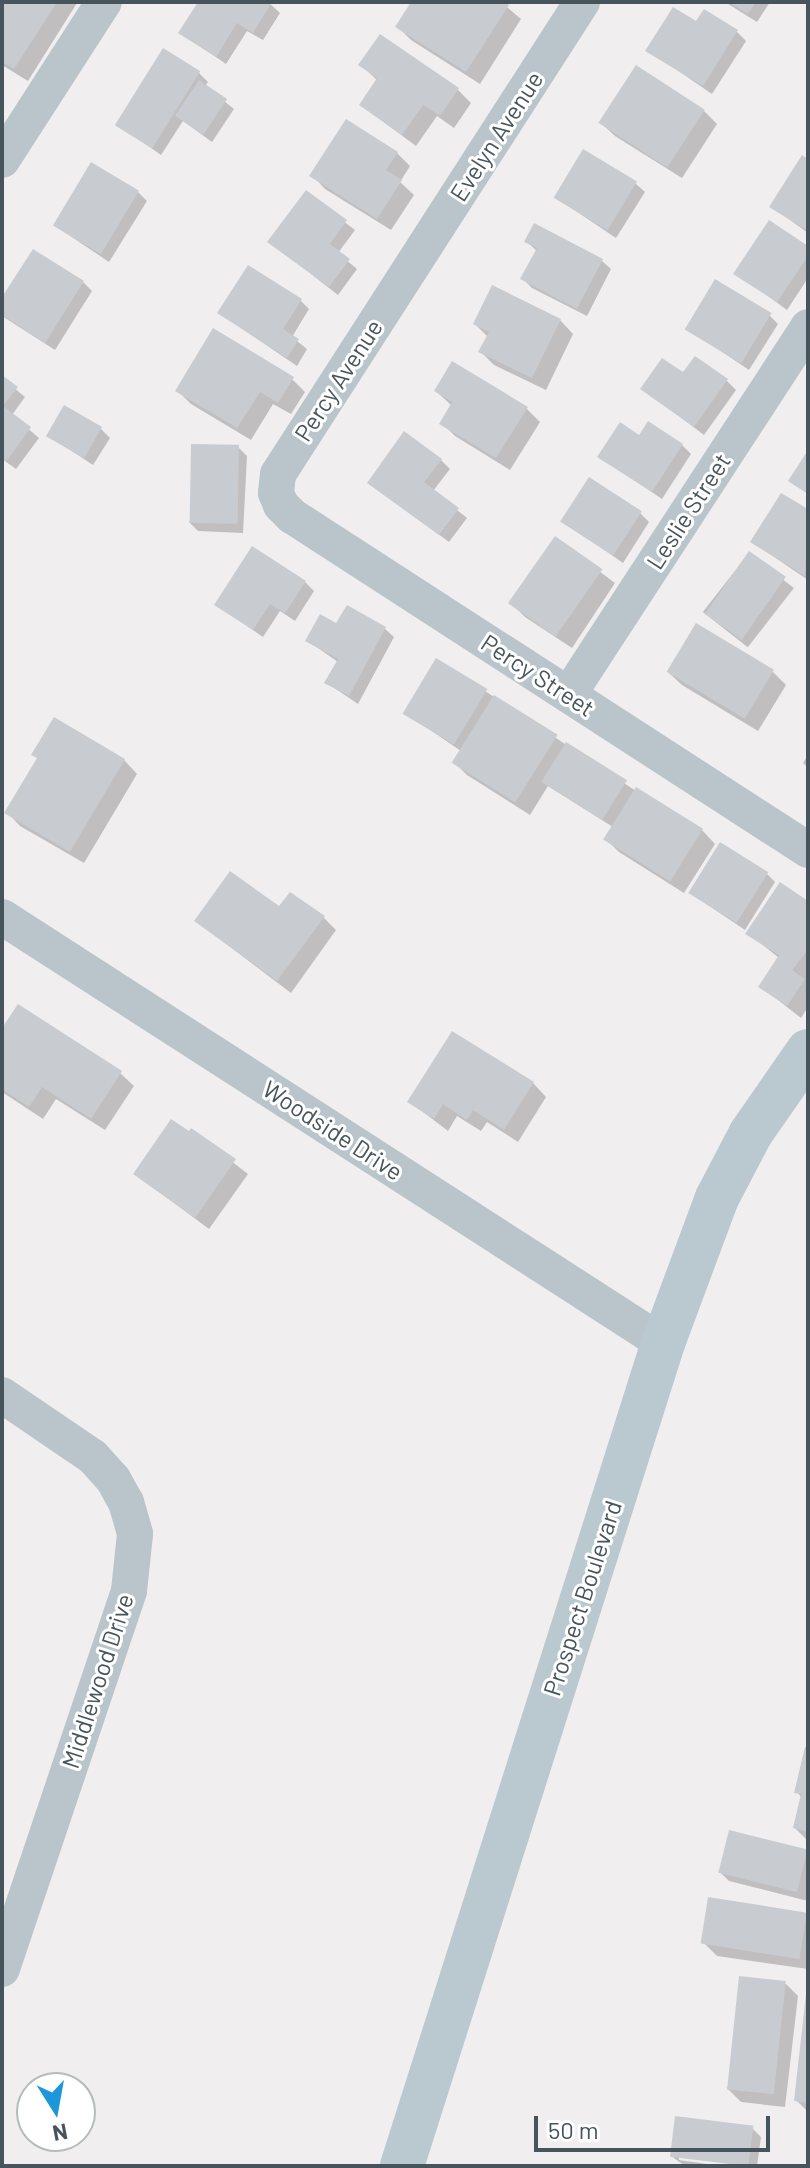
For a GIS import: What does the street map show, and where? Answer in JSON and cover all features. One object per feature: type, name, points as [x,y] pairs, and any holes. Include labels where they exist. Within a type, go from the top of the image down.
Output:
[{"type":"main road","name":"Prospect Boulevard","points":[[402,2166],[663,1343],[717,1198],[751,1133],[808,1051]]},
{"type":"street","points":[[2,160],[104,2]]},
{"type":"street","name":"Evelyn Avenue","points":[[409,271],[582,2]]},
{"type":"street","name":"Percy Avenue","points":[[276,493],[278,474],[409,271]]},
{"type":"street","name":"Leslie Street","points":[[569,694],[808,327]]},
{"type":"street","name":"Percy Street","points":[[276,493],[281,505],[292,516],[808,850]]},
{"type":"street","name":"Woodside Drive","points":[[2,917],[663,1343]]},
{"type":"street","name":"Middlewood Drive","points":[[2,1395],[93,1457],[113,1479],[126,1502],[135,1534],[129,1591],[2,1969]]},
{"type":"building","points":[[2,2],[57,2],[14,69],[2,62]]},
{"type":"building","points":[[198,2],[272,2],[253,33],[237,23],[216,57],[178,33]]},
{"type":"building","points":[[411,2],[504,2],[509,5],[466,72],[395,27]]},
{"type":"building","points":[[728,2],[756,2],[748,14]]},
{"type":"building","points":[[673,7],[696,21],[704,9],[738,30],[703,86],[645,51]]},
{"type":"building","points":[[380,34],[459,88],[440,116],[423,105],[402,135],[359,105],[377,78],[358,65]]},
{"type":"building","points":[[163,48],[200,71],[152,148],[115,125]]},
{"type":"building","points":[[636,65],[705,110],[667,168],[598,123]]},
{"type":"building","points":[[199,80],[227,99],[203,135],[175,116]]},
{"type":"building","points":[[346,119],[398,152],[386,170],[402,180],[377,219],[309,176]]},
{"type":"building","points":[[583,149],[637,181],[608,230],[554,198]]},
{"type":"building","points":[[802,155],[808,159],[808,231],[769,207]]},
{"type":"building","points":[[91,162],[139,191],[101,254],[53,225]]},
{"type":"building","points":[[306,190],[347,220],[330,244],[350,259],[329,287],[267,242]]},
{"type":"building","points":[[769,220],[808,246],[808,256],[777,302],[733,274]]},
{"type":"building","points":[[534,223],[603,259],[577,309],[520,279],[537,248],[524,242]]},
{"type":"building","points":[[33,249],[84,281],[45,343],[2,315],[2,297]]},
{"type":"building","points":[[248,265],[302,299],[283,329],[299,339],[287,358],[217,313]]},
{"type":"building","points":[[715,279],[772,313],[741,364],[685,330]]},
{"type":"building","points":[[492,285],[561,319],[532,378],[478,352],[489,332],[473,324]]},
{"type":"building","points":[[213,328],[294,377],[278,403],[260,392],[237,428],[175,391]]},
{"type":"building","points":[[695,356],[728,379],[694,427],[640,389],[662,358],[683,372]]},
{"type":"building","points":[[452,361],[528,407],[496,458],[439,424],[452,402],[434,391]]},
{"type":"building","points":[[2,375],[18,387],[3,406],[31,427],[6,462],[2,459]]},
{"type":"building","points":[[64,405],[102,427],[84,458],[46,436]]},
{"type":"building","points":[[648,421],[683,444],[652,492],[597,457],[620,422],[639,435]]},
{"type":"building","points":[[404,431],[442,459],[424,482],[459,508],[439,535],[367,483]]},
{"type":"building","points":[[191,444],[239,445],[238,524],[190,523]]},
{"type":"building","points":[[808,450],[808,494],[788,481]]},
{"type":"building","points":[[589,477],[642,511],[613,556],[560,521]]},
{"type":"building","points":[[781,493],[808,509],[805,576],[750,542]]},
{"type":"building","points":[[555,536],[603,569],[555,636],[508,603]]},
{"type":"building","points":[[252,546],[306,581],[285,613],[270,604],[253,630],[214,605]]},
{"type":"building","points":[[749,551],[786,577],[742,640],[705,614]]},
{"type":"building","points":[[347,605],[386,627],[349,696],[324,683],[338,659],[305,641],[320,614],[336,623]]},
{"type":"building","points":[[696,623],[774,670],[745,719],[667,672]]},
{"type":"building","points":[[436,658],[487,689],[454,745],[403,714]]},
{"type":"building","points":[[494,695],[558,735],[515,803],[452,763]]},
{"type":"building","points":[[54,717],[125,759],[70,852],[4,813],[37,758],[31,755]]},
{"type":"building","points":[[566,742],[627,780],[602,820],[541,782]]},
{"type":"building","points":[[636,787],[703,829],[670,881],[603,840]]},
{"type":"building","points":[[720,842],[768,872],[737,923],[688,893]]},
{"type":"building","points":[[230,871],[279,906],[290,892],[325,916],[277,981],[194,921]]},
{"type":"building","points":[[780,882],[808,901],[808,950],[792,970],[805,979],[787,1006],[758,987],[779,955],[745,934]]},
{"type":"building","points":[[18,1004],[122,1071],[91,1119],[42,1087],[29,1107],[2,1089],[2,1028]]},
{"type":"building","points":[[452,1031],[534,1082],[504,1130],[473,1110],[467,1120],[443,1104],[434,1119],[407,1102]]},
{"type":"building","points":[[171,1119],[189,1131],[191,1128],[236,1159],[195,1218],[133,1174]]},
{"type":"building","points":[[805,1747],[808,1748],[808,1832],[793,1828],[801,1794],[794,1793]]},
{"type":"building","points":[[729,1830],[808,1850],[797,1892],[718,1873]]},
{"type":"building","points":[[708,1897],[807,1913],[799,1959],[701,1943]]},
{"type":"building","points":[[739,1976],[786,1981],[774,2094],[727,2089]]},
{"type":"building","points":[[808,1994],[808,2103],[794,2101]]},
{"type":"building","points":[[675,2116],[753,2126],[748,2166],[670,2157]]}]
